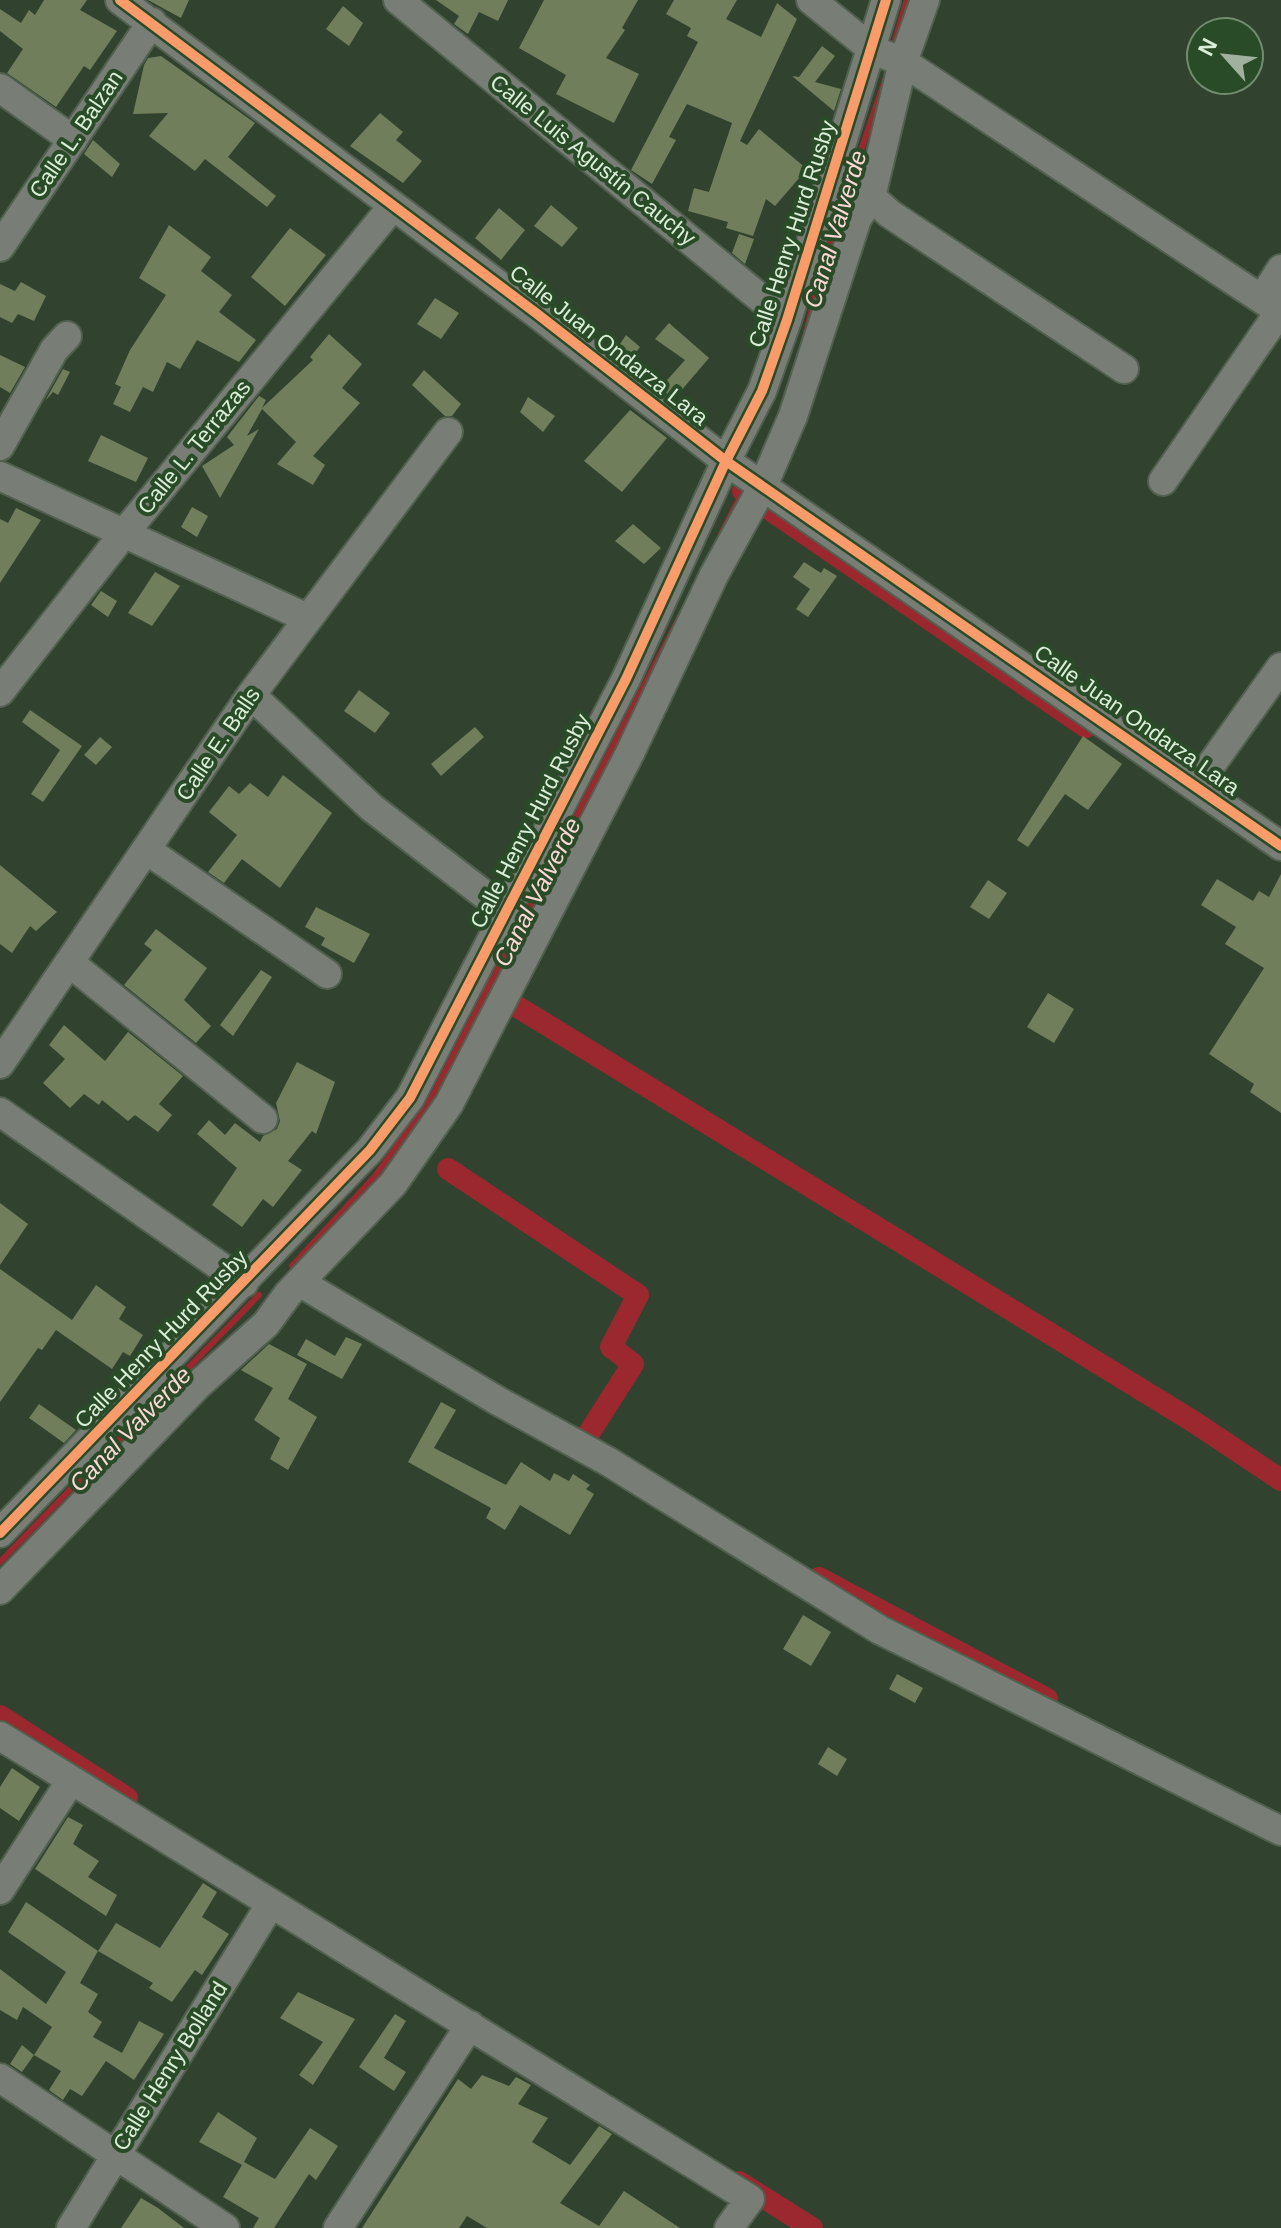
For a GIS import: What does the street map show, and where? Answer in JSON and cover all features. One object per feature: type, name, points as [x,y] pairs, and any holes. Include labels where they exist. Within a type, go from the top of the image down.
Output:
[{"type":"street","name":"Calle Juan Ondarza Lara","points":[[120,0],[726,461],[1281,846]]},
{"type":"street","name":"Calle Luis Agustín Cauchy","points":[[398,0],[787,320]]},
{"type":"street","points":[[811,0],[873,50],[903,62],[1274,307]]},
{"type":"street","name":"Calle Henry Hurd Rusby","points":[[0,1533],[370,1150],[410,1098],[626,679],[726,461],[762,391],[873,50],[886,0]]},
{"type":"street","points":[[0,1590],[199,1384],[266,1324],[294,1288],[393,1184],[449,1104],[630,753],[714,575],[763,486],[793,416],[857,219],[871,197],[903,62],[925,0]]},
{"type":"street","name":"Calle L. Balzan","points":[[0,247],[152,22]]},
{"type":"street","points":[[0,88],[73,140]]},
{"type":"street","points":[[871,197],[890,214],[1124,369]]},
{"type":"street","name":"Calle L. Terrazas","points":[[0,692],[125,532],[393,206]]},
{"type":"street","points":[[1163,481],[1274,307],[1281,269]]},
{"type":"street","points":[[0,446],[54,350],[67,336]]},
{"type":"street","name":"Calle E. Balls","points":[[0,1064],[148,851],[251,695],[448,432]]},
{"type":"street","points":[[0,476],[307,618]]},
{"type":"street","points":[[1196,786],[1281,667]]},
{"type":"street","points":[[251,695],[372,808],[507,912]]},
{"type":"street","points":[[148,851],[327,974]]},
{"type":"street","points":[[70,963],[263,1119]]},
{"type":"street","points":[[0,1112],[251,1275],[294,1288],[609,1462],[880,1630],[1281,1831]]},
{"type":"street","points":[[0,1736],[750,2199],[729,2228]]},
{"type":"street","points":[[0,1890],[70,1782]]},
{"type":"street","name":"Calle Henry Bolland","points":[[71,2228],[270,1905]]},
{"type":"street","points":[[338,2228],[470,2025]]},
{"type":"street","points":[[0,2078],[225,2228]]},
{"type":"building","points":[[44,0],[87,0],[80,10],[117,31],[90,70],[84,66],[56,107],[7,73],[23,49],[0,31],[0,9],[21,23],[29,10],[35,15]]},
{"type":"building","points":[[148,0],[189,0],[181,18]]},
{"type":"building","points":[[436,0],[508,0],[498,21],[479,12],[468,34],[454,24],[459,16]]},
{"type":"building","points":[[544,0],[638,0],[622,28],[625,30],[606,58],[639,74],[614,123],[556,94],[566,75],[519,48]]},
{"type":"building","points":[[674,0],[737,0],[726,19],[761,37],[777,3],[797,19],[740,141],[747,145],[759,129],[807,169],[775,206],[766,199],[753,236],[726,228],[728,222],[688,211],[694,188],[709,192],[732,123],[687,104],[669,137],[676,140],[652,184],[631,170],[698,42],[687,36],[691,28],[666,14]]},
{"type":"building","points":[[343,6],[363,23],[349,46],[326,29]]},
{"type":"building","points":[[822,46],[835,56],[815,82],[841,89],[834,111],[792,76],[799,77]]},
{"type":"building","points":[[161,56],[255,123],[228,157],[276,196],[267,207],[205,159],[195,171],[149,136],[168,113],[133,114],[144,65],[148,58]]},
{"type":"building","points":[[380,113],[403,132],[396,140],[422,161],[403,183],[350,146]]},
{"type":"building","points":[[93,140],[120,164],[112,177],[84,154]]},
{"type":"building","points":[[551,205],[578,228],[562,247],[534,226]]},
{"type":"building","points":[[499,208],[525,230],[501,260],[475,238]]},
{"type":"building","points":[[169,225],[211,257],[201,271],[232,295],[219,312],[256,340],[239,362],[197,340],[180,369],[167,362],[153,392],[143,387],[130,412],[113,404],[121,387],[115,384],[130,350],[166,295],[139,278]]},
{"type":"building","points":[[290,228],[326,255],[285,306],[251,277]]},
{"type":"building","points":[[739,234],[754,239],[745,264],[732,253]]},
{"type":"building","points":[[21,282],[46,296],[34,321],[18,314],[12,323],[0,317],[0,284],[15,291]]},
{"type":"building","points":[[435,298],[459,313],[441,339],[417,324]]},
{"type":"building","points":[[669,323],[709,358],[674,399],[660,388],[685,360],[655,339]]},
{"type":"building","points":[[329,334],[362,364],[342,388],[360,403],[313,456],[325,465],[313,485],[277,464],[296,442],[262,409],[247,436],[259,429],[220,498],[202,466],[234,445],[227,437],[259,396],[266,400],[262,408],[313,360],[310,357]]},
{"type":"building","points":[[626,335],[640,347],[628,363],[614,353]]},
{"type":"building","points":[[0,355],[25,367],[10,393],[0,387]]},
{"type":"building","points":[[63,369],[70,372],[58,395],[53,392],[45,401]]},
{"type":"building","points":[[424,370],[461,404],[452,416],[445,416],[412,385]]},
{"type":"building","points":[[528,397],[555,416],[543,432],[520,412]]},
{"type":"building","points":[[630,410],[667,438],[622,492],[584,461]]},
{"type":"building","points":[[101,435],[148,458],[136,482],[88,461]]},
{"type":"building","points":[[192,507],[208,516],[197,537],[181,527]]},
{"type":"building","points":[[16,508],[41,520],[0,583],[0,519],[8,523]]},
{"type":"building","points":[[633,524],[661,548],[644,564],[615,541]]},
{"type":"building","points":[[804,562],[821,573],[824,568],[837,576],[808,617],[796,609],[810,589],[793,577]]},
{"type":"building","points":[[155,572],[180,586],[152,626],[128,613]]},
{"type":"building","points":[[101,591],[117,601],[108,617],[91,605]]},
{"type":"building","points":[[359,690],[390,713],[375,733],[344,711]]},
{"type":"building","points":[[30,710],[82,746],[43,802],[31,794],[60,750],[22,722]]},
{"type":"building","points":[[475,727],[484,737],[441,776],[431,764]]},
{"type":"building","points":[[1083,736],[1122,764],[1088,810],[1065,794],[1028,847],[1017,840]]},
{"type":"building","points":[[100,737],[112,747],[96,765],[84,755]]},
{"type":"building","points":[[283,775],[332,813],[280,888],[242,859],[224,883],[208,872],[237,835],[209,812],[229,786],[239,794],[250,783],[268,797]]},
{"type":"building","points":[[0,865],[57,912],[36,931],[30,926],[12,953],[0,944]]},
{"type":"building","points":[[1281,874],[1281,1113],[1250,1092],[1254,1084],[1209,1054],[1264,968],[1225,944],[1236,927],[1201,905],[1217,879],[1253,901],[1259,891],[1269,897]]},
{"type":"building","points":[[988,880],[1007,893],[989,919],[970,907]]},
{"type":"building","points":[[316,907],[370,934],[354,963],[321,945],[325,938],[305,927]]},
{"type":"building","points":[[156,929],[207,968],[184,1000],[211,1026],[196,1043],[124,985],[152,950],[144,944]]},
{"type":"building","points":[[261,970],[272,977],[233,1036],[220,1025]]},
{"type":"building","points":[[1048,993],[1074,1009],[1054,1043],[1027,1027]]},
{"type":"building","points":[[64,1025],[105,1061],[128,1032],[183,1076],[159,1104],[172,1115],[158,1132],[135,1115],[128,1121],[102,1100],[99,1105],[84,1094],[70,1108],[43,1083],[65,1059],[49,1045]]},
{"type":"building","points":[[297,1062],[335,1082],[316,1134],[312,1131],[288,1161],[302,1170],[273,1207],[263,1199],[242,1227],[212,1205],[237,1168],[197,1134],[209,1120],[225,1135],[235,1123],[260,1142],[263,1136],[277,1129],[280,1121],[276,1103]]},
{"type":"building","points":[[0,1203],[28,1224],[0,1265]]},
{"type":"building","points":[[0,1269],[72,1320],[96,1285],[126,1307],[119,1319],[143,1335],[130,1356],[123,1352],[112,1369],[56,1330],[42,1350],[38,1348],[0,1402]]},
{"type":"building","points":[[346,1337],[362,1344],[342,1379],[297,1355],[306,1339],[335,1356]]},
{"type":"building","points":[[269,1344],[307,1364],[288,1399],[317,1417],[288,1470],[270,1459],[280,1438],[254,1420],[273,1388],[241,1370]]},
{"type":"building","points":[[441,1402],[456,1410],[434,1448],[506,1485],[521,1462],[550,1481],[554,1473],[569,1481],[573,1474],[590,1485],[586,1489],[594,1494],[570,1535],[520,1505],[505,1530],[486,1518],[491,1508],[408,1462]]},
{"type":"building","points":[[39,1404],[76,1430],[64,1443],[29,1418]]},
{"type":"building","points":[[803,1615],[831,1632],[811,1666],[783,1649]]},
{"type":"building","points":[[897,1674],[923,1688],[915,1703],[889,1689]]},
{"type":"building","points":[[828,1747],[847,1759],[837,1776],[818,1764]]},
{"type":"building","points":[[12,1768],[40,1787],[19,1821],[0,1808],[0,1787]]},
{"type":"building","points":[[68,1817],[83,1825],[73,1844],[99,1861],[88,1877],[117,1895],[106,1916],[35,1869]]},
{"type":"building","points":[[203,1883],[217,1892],[202,1917],[229,1934],[202,1975],[195,1970],[172,2002],[149,1988],[153,1983],[98,1951],[116,1923],[160,1948]]},
{"type":"building","points":[[26,1902],[98,1951],[80,1983],[98,1994],[88,2012],[102,2022],[93,2037],[122,2053],[139,2021],[164,2034],[134,2080],[106,2061],[82,2096],[70,2089],[63,2100],[49,2090],[61,2071],[34,2055],[52,2027],[23,2007],[17,2020],[0,2010],[0,1969],[46,2004],[66,1972],[8,1932]]},
{"type":"building","points":[[298,1992],[355,2019],[313,2085],[299,2075],[323,2042],[280,2018]]},
{"type":"building","points":[[395,2014],[406,2021],[384,2058],[406,2072],[394,2091],[359,2067]]},
{"type":"building","points":[[22,2045],[34,2055],[22,2072],[10,2064]]},
{"type":"building","points":[[482,2075],[509,2086],[516,2077],[531,2085],[518,2104],[548,2118],[532,2142],[570,2165],[599,2126],[612,2134],[560,2203],[599,2226],[624,2191],[680,2228],[487,2228],[467,2216],[459,2228],[362,2228],[458,2079],[471,2089]]},
{"type":"building","points":[[218,2112],[257,2138],[244,2162],[275,2179],[310,2128],[338,2146],[316,2180],[309,2174],[274,2228],[253,2228],[259,2218],[223,2197],[242,2165],[199,2142]]},
{"type":"building","points":[[141,2198],[158,2208],[184,2228],[121,2228]]},
{"type":"waterway","name":"Canal Valverde","points":[[892,50],[907,0]]},
{"type":"waterway","name":"Canal Valverde","points":[[805,337],[825,256],[886,77]]},
{"type":"waterway","name":"Canal Valverde","points":[[721,534],[743,491]]},
{"type":"waterway","points":[[743,491],[1086,727]]},
{"type":"waterway","name":"Canal Valverde","points":[[292,1266],[376,1175],[431,1099],[680,616]]},
{"type":"waterway","points":[[490,990],[1194,1422],[1281,1480]]},
{"type":"waterway","points":[[448,1169],[638,1295],[611,1347],[633,1364],[586,1438]]},
{"type":"waterway","name":"Canal Valverde","points":[[0,1562],[259,1295]]},
{"type":"waterway","points":[[819,1578],[1047,1699]]},
{"type":"waterway","points":[[0,1716],[127,1798]]},
{"type":"waterway","points":[[739,2182],[812,2228]]},
{"type":"cycle path","points":[[120,0],[536,313],[726,461],[1281,846]]},
{"type":"cycle path","points":[[0,1533],[370,1150],[410,1098],[626,679],[726,461],[762,391],[886,0]]}]
